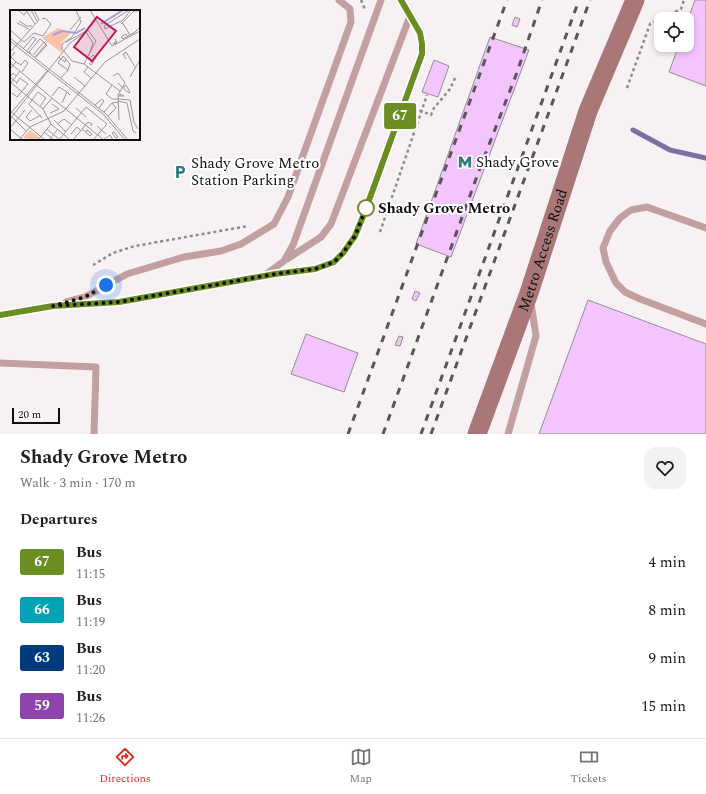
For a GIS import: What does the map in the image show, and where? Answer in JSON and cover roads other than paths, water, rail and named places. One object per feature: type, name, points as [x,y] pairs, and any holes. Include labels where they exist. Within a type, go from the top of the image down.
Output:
[{"type":"main road","name":"Metro Access Road","points":[[477,434],[529,293],[588,111],[635,0]]},
{"type":"lane","points":[[0,315],[53,306],[85,297],[127,274],[184,257],[221,252],[241,244],[274,224],[288,197],[351,22],[350,9],[339,0]]},
{"type":"lane","points":[[284,261],[293,246],[381,0]]},
{"type":"lane","points":[[53,306],[119,302],[315,269],[334,262],[343,253],[355,236],[422,54],[420,33],[401,0]]},
{"type":"lane","points":[[263,277],[284,261],[321,237],[331,224],[410,16]]},
{"type":"lane","points":[[706,228],[647,207],[631,210],[620,218],[610,231],[604,248],[606,262],[616,283],[625,292],[706,324]]},
{"type":"lane","points":[[508,434],[536,336],[529,293]]},
{"type":"lane","points":[[0,362],[96,368],[94,434]]},
{"type":"waterway","points":[[633,130],[670,150],[706,158]]},
{"type":"railway","points":[[348,434],[507,0]]},
{"type":"railway","points":[[383,434],[480,168],[516,75],[542,0]]},
{"type":"railway","points":[[421,434],[579,0]]},
{"type":"railway","points":[[431,434],[590,0]]},
{"type":"place","name":"Shady Grove","points":[[465,162]]},
{"type":"place","name":"Shady Grove Metro Station Parking","points":[[180,172]]},
{"type":"place","name":"Shady Grove Metro","points":[[366,208]]}]
